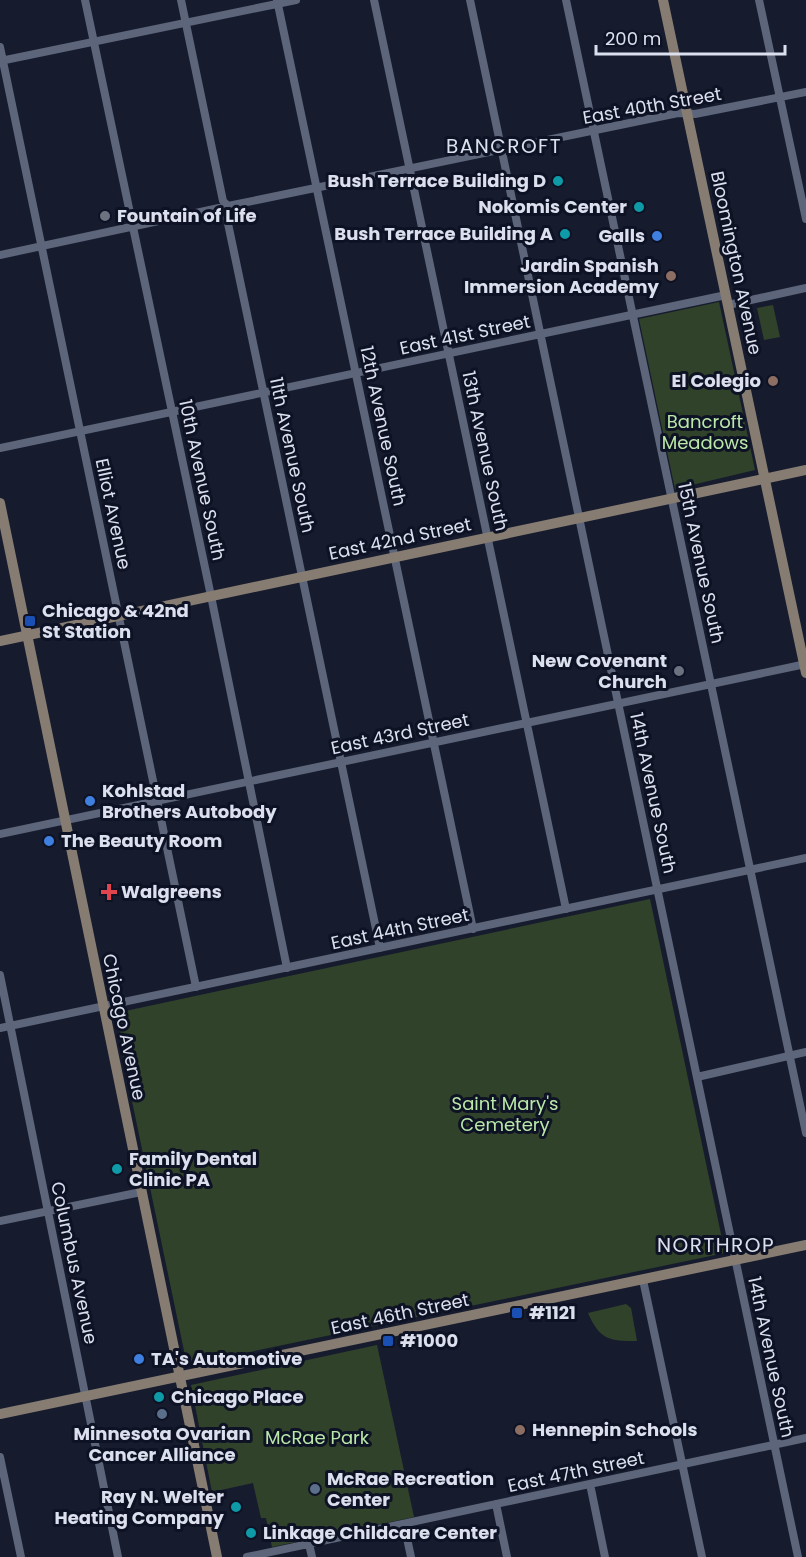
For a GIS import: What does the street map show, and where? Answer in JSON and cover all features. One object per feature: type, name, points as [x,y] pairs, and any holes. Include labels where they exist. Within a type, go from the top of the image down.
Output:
[{"type":"street","name":"10th Avenue South","points":[[85,0],[287,968]]},
{"type":"street","points":[[181,0],[186,22]]},
{"type":"street","points":[[1,61],[296,0]]},
{"type":"street","name":"13th Avenue South","points":[[374,0],[566,909]]},
{"type":"street","name":"14th Avenue South","points":[[470,0],[798,1557]]},
{"type":"street","name":"15th Avenue South","points":[[566,0],[806,1132]]},
{"type":"street","name":"Bloomington Avenue","points":[[663,0],[805,667]]},
{"type":"street","points":[[759,0],[806,219]]},
{"type":"street","name":"12th Avenue South","points":[[278,2],[473,928]]},
{"type":"street","name":"East 40th Street","points":[[186,22],[223,201],[228,206],[678,113],[695,114],[806,92]]},
{"type":"street","name":"Elliot Avenue","points":[[0,47],[1,61],[42,246],[196,987]]},
{"type":"street","name":"11th Avenue South","points":[[133,226],[219,208],[226,214],[380,948]]},
{"type":"street","points":[[0,255],[133,226]]},
{"type":"street","name":"East 41st Street","points":[[0,448],[634,315],[806,288]]},
{"type":"street","name":"East 42nd Street","points":[[0,641],[806,470]]},
{"type":"street","name":"Chicago Avenue","points":[[0,503],[217,1557]]},
{"type":"street","name":"East 43rd Street","points":[[0,834],[711,684],[805,667]]},
{"type":"street","name":"East 44th Street","points":[[0,1028],[806,858]]},
{"type":"street","name":"Columbus Avenue","points":[[0,975],[118,1557]]},
{"type":"street","points":[[697,1077],[806,1052]]},
{"type":"street","points":[[0,1221],[141,1192]]},
{"type":"street","name":"East 46th Street","points":[[0,1414],[806,1245]]},
{"type":"street","points":[[643,1280],[702,1557]]},
{"type":"street","name":"East 47th Street","points":[[247,1557],[806,1438]]},
{"type":"street","points":[[0,1457],[21,1557]]},
{"type":"street","points":[[590,1484],[605,1557]]},
{"type":"street","points":[[496,1504],[507,1557]]},
{"type":"street","points":[[404,1524],[411,1557]]},
{"type":"street","points":[[309,1544],[312,1557]]},
{"type":"green space","name":"Bancroft Meadows","points":[[719,302],[755,470],[675,489],[639,319]]},
{"type":"green space","points":[[773,305],[780,337],[764,340],[757,308]]},
{"type":"green space","name":"Saint Mary's Cemetery","points":[[650,899],[725,1253],[187,1365],[122,1053],[124,1053],[116,1013]]},
{"type":"green space","points":[[626,1304],[631,1308],[637,1341],[606,1337],[597,1329],[588,1313]]},
{"type":"green space","name":"McRae Park","points":[[377,1345],[414,1517],[272,1547],[266,1518],[261,1518],[253,1483],[212,1492],[191,1385]]},
{"type":"place","name":"Bush Terrace Building D","points":[[558,181]]},
{"type":"place","name":"Nokomis Center","points":[[639,207]]},
{"type":"place","name":"Fountain of Life","points":[[105,216]]},
{"type":"place","name":"Bush Terrace Building A","points":[[565,234]]},
{"type":"place","name":"Galls","points":[[657,236]]},
{"type":"place","name":"Jardin Spanish Immersion Academy","points":[[671,276]]},
{"type":"place","name":"El Colegio","points":[[773,381]]},
{"type":"place","name":"Chicago & 42nd St Station","points":[[30,621]]},
{"type":"place","name":"New Covenant Church","points":[[679,671]]},
{"type":"place","name":"Kohlstad Brothers Autobody","points":[[90,801]]},
{"type":"place","name":"The Beauty Room","points":[[49,841]]},
{"type":"place","name":"Walgreens","points":[[109,892]]},
{"type":"place","name":"Family Dental Clinic PA","points":[[117,1169]]},
{"type":"place","name":"#1121","points":[[517,1313]]},
{"type":"place","name":"#1000","points":[[388,1341]]},
{"type":"place","name":"TA's Automotive","points":[[139,1359]]},
{"type":"place","name":"Chicago Place","points":[[159,1397]]},
{"type":"place","name":"Minnesota Ovarian Cancer Alliance","points":[[162,1414]]},
{"type":"place","name":"Hennepin Schools","points":[[520,1430]]},
{"type":"place","name":"McRae Recreation Center","points":[[315,1489]]},
{"type":"place","name":"Ray N. Welter Heating Company","points":[[236,1507]]},
{"type":"place","name":"Linkage Childcare Center","points":[[251,1533]]},
{"type":"district","name":"BANCROFT","points":[[504,146]]},
{"type":"district","name":"NORTHROP","points":[[716,1245]]}]
